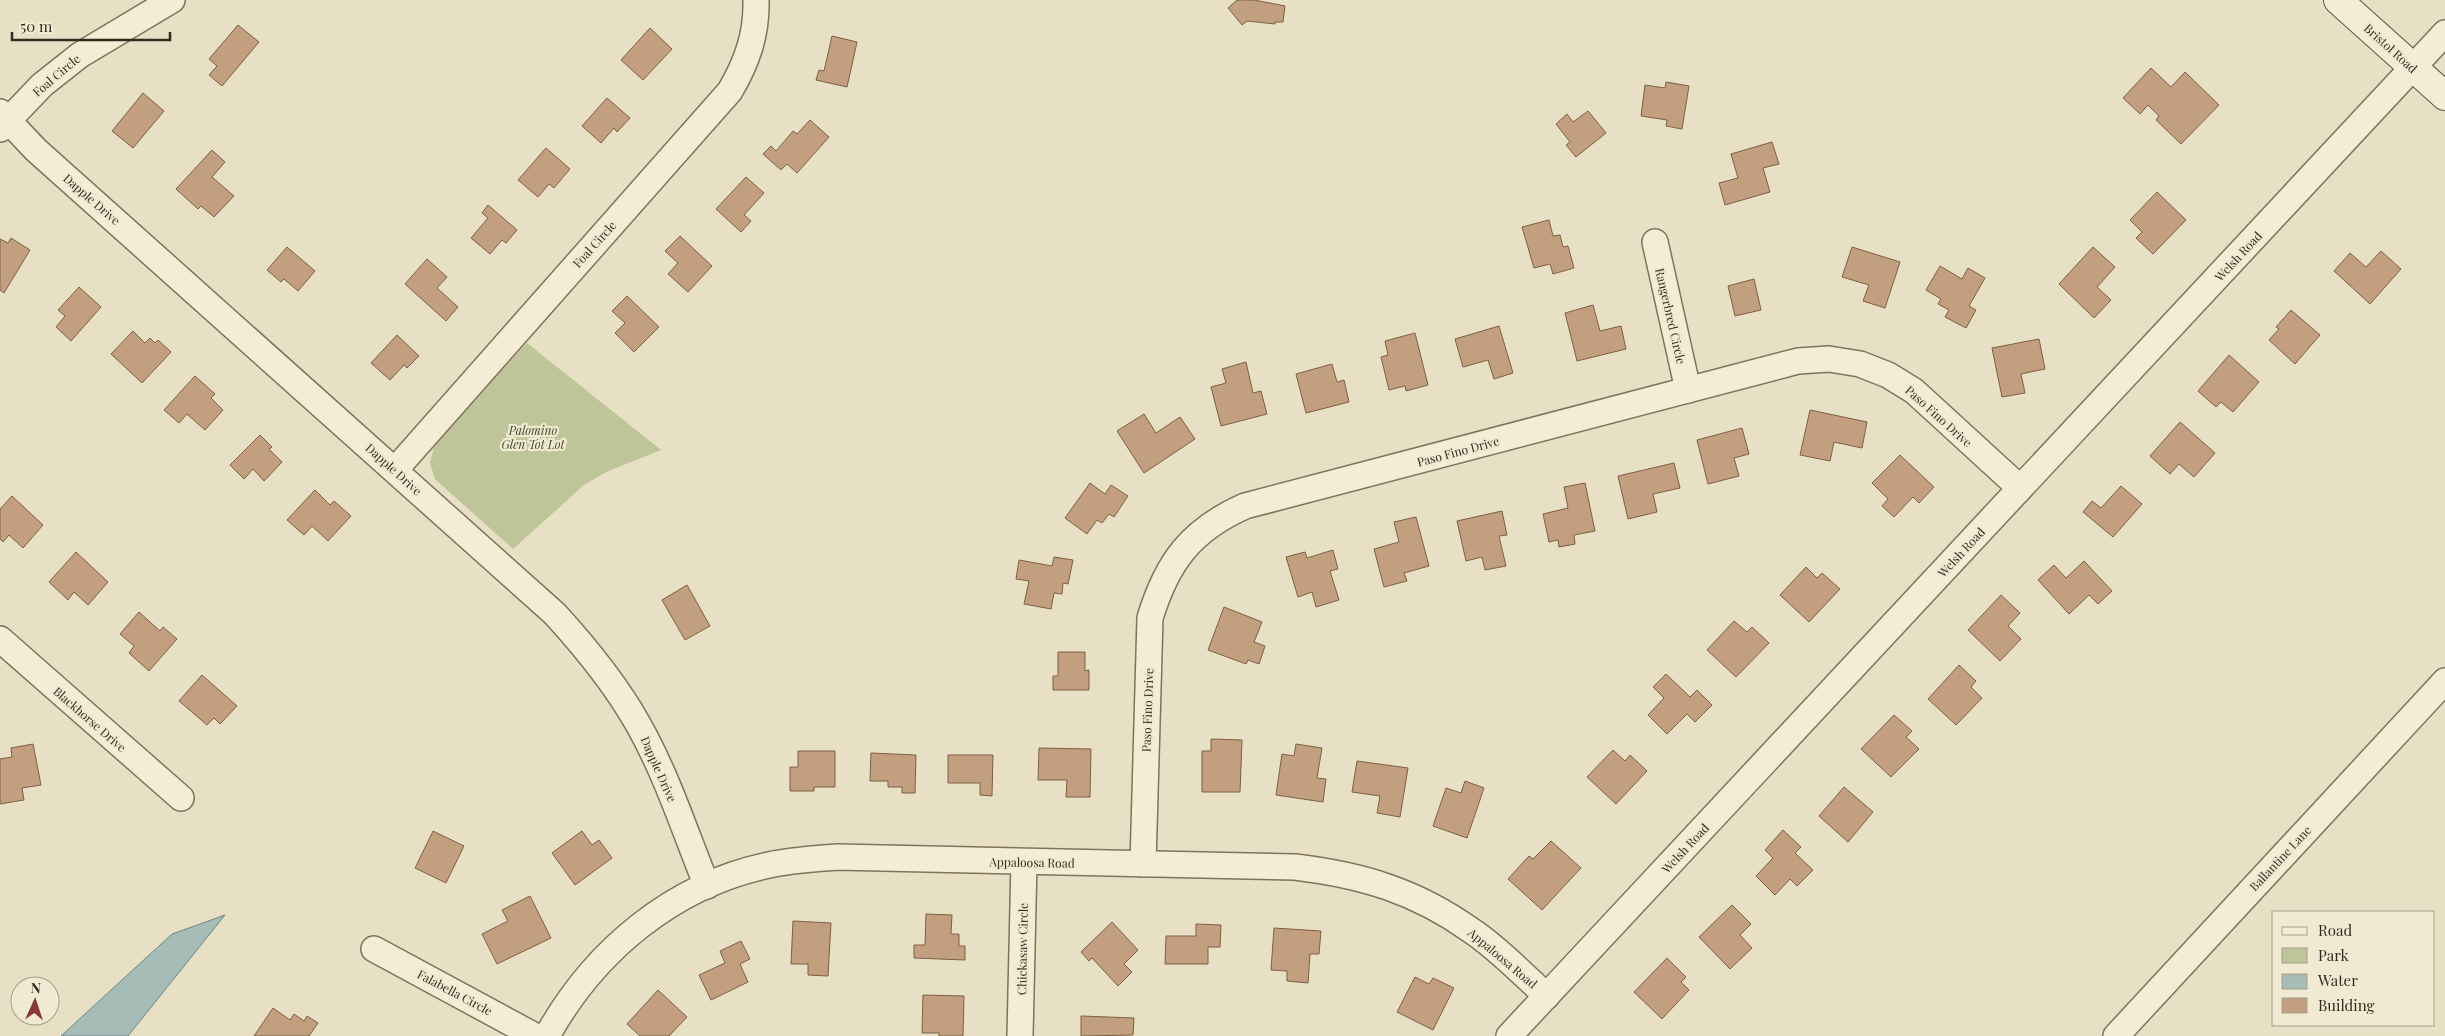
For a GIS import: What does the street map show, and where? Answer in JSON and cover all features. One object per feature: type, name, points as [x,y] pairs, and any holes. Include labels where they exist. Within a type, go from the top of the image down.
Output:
[{"type":"main road","name":"Bristol Road","points":[[2338,0],[2445,96]]},
{"type":"street","name":"Foal Circle","points":[[3,121],[42,85],[80,55],[172,0]]},
{"type":"street","name":"Foal Circle","points":[[395,470],[730,91],[744,67],[753,40],[756,0]]},
{"type":"street","name":"Welsh Road","points":[[1508,1036],[2445,32]]},
{"type":"street","name":"Dapple Drive","points":[[3,121],[532,591],[560,620],[602,668],[621,696],[654,754],[707,886]]},
{"type":"street","name":"Rangerbred Circle","points":[[1655,242],[1688,390]]},
{"type":"street","name":"Paso Fino Drive","points":[[1143,864],[1150,618],[1159,589],[1173,562],[1201,532],[1226,514],[1245,506],[1798,361],[1829,359],[1860,364],[1888,375],[1914,391],[2020,488]]},
{"type":"street","name":"Blackhorse Drive","points":[[2,646],[181,798]]},
{"type":"street","name":"Ballantine Lane","points":[[2116,1036],[2443,686]]},
{"type":"street","name":"Appaloosa Road","points":[[547,1036],[584,979],[622,939],[680,899],[707,886],[767,866],[837,857],[1295,867],[1330,871],[1387,885],[1431,905],[1472,930],[1546,996]]},
{"type":"street","name":"Chickasaw Circle","points":[[1020,1036],[1024,862]]},
{"type":"street","name":"Falabella Circle","points":[[374,949],[535,1036]]},
{"type":"green space","name":"Palomino Glen Tot Lot","points":[[527,343],[661,450],[606,472],[584,485],[513,549],[435,479],[430,463],[436,439]]},
{"type":"water","points":[[225,915],[128,1036],[61,1036],[172,934]]},
{"type":"building","points":[[1237,0],[1254,0],[1285,6],[1283,22],[1275,22],[1275,24],[1247,21],[1242,25],[1228,8]]},
{"type":"building","points":[[238,25],[259,42],[222,86],[209,75],[217,66],[209,59]]},
{"type":"building","points":[[650,28],[672,49],[643,80],[621,60]]},
{"type":"building","points":[[832,36],[857,42],[847,87],[816,80],[819,70],[824,71]]},
{"type":"building","points":[[2151,68],[2171,87],[2185,72],[2219,105],[2181,144],[2156,120],[2159,116],[2148,105],[2140,114],[2123,98]]},
{"type":"building","points":[[1666,82],[1689,86],[1682,129],[1666,126],[1667,120],[1641,116],[1645,85],[1665,88]]},
{"type":"building","points":[[143,93],[164,111],[133,148],[112,131]]},
{"type":"building","points":[[607,98],[630,118],[617,132],[614,128],[601,143],[582,126]]},
{"type":"building","points":[[1588,111],[1606,133],[1576,157],[1566,145],[1570,142],[1556,124],[1567,114],[1573,122]]},
{"type":"building","points":[[810,120],[829,137],[797,173],[787,164],[781,170],[763,154],[771,146],[776,151],[793,131],[797,134]]},
{"type":"building","points":[[1772,142],[1779,164],[1763,168],[1770,192],[1725,205],[1719,183],[1738,178],[1731,154]]},
{"type":"building","points":[[546,148],[570,169],[554,188],[549,184],[538,197],[518,180]]},
{"type":"building","points":[[212,150],[225,162],[212,177],[234,196],[214,217],[201,206],[198,209],[176,189]]},
{"type":"building","points":[[746,177],[764,193],[744,215],[751,221],[741,232],[716,209]]},
{"type":"building","points":[[2157,192],[2186,220],[2153,254],[2136,238],[2142,232],[2130,220]]},
{"type":"building","points":[[488,205],[517,230],[506,243],[502,240],[490,254],[471,238],[488,218],[482,213]]},
{"type":"building","points":[[1549,220],[1553,236],[1560,235],[1563,247],[1568,246],[1574,268],[1553,274],[1550,264],[1534,268],[1522,227]]},
{"type":"building","points":[[680,236],[712,266],[688,292],[668,274],[678,263],[665,251]]},
{"type":"building","points":[[11,238],[30,250],[4,293],[0,290],[0,239],[8,243]]},
{"type":"building","points":[[287,247],[315,271],[298,291],[284,279],[281,282],[267,270]]},
{"type":"building","points":[[1852,247],[1900,262],[1885,308],[1863,301],[1869,285],[1842,277]]},
{"type":"building","points":[[2093,247],[2115,267],[2097,287],[2111,300],[2094,318],[2059,284]]},
{"type":"building","points":[[2381,251],[2401,269],[2370,304],[2334,271],[2350,253],[2366,267]]},
{"type":"building","points":[[427,259],[447,277],[437,288],[458,307],[446,321],[405,284]]},
{"type":"building","points":[[1940,266],[1962,279],[1968,268],[1985,278],[1969,306],[1976,310],[1966,328],[1945,317],[1949,310],[1938,304],[1941,299],[1926,290]]},
{"type":"building","points":[[1754,279],[1761,310],[1735,316],[1728,286]]},
{"type":"building","points":[[79,287],[101,307],[71,341],[56,327],[65,316],[58,310]]},
{"type":"building","points":[[627,296],[659,327],[634,352],[615,333],[625,323],[612,311]]},
{"type":"building","points":[[1593,305],[1600,331],[1621,326],[1626,349],[1577,361],[1565,313]]},
{"type":"building","points":[[2291,310],[2320,335],[2295,364],[2269,340],[2279,329],[2276,327]]},
{"type":"building","points":[[1499,326],[1513,373],[1494,379],[1488,360],[1463,367],[1455,339]]},
{"type":"building","points":[[133,331],[145,343],[150,338],[155,343],[158,340],[171,352],[142,383],[111,354]]},
{"type":"building","points":[[1415,333],[1428,385],[1406,391],[1405,386],[1389,390],[1381,357],[1388,355],[1385,341]]},
{"type":"building","points":[[397,335],[419,356],[407,368],[404,365],[390,380],[371,363]]},
{"type":"building","points":[[2039,339],[2045,369],[2021,374],[2025,393],[2002,397],[1992,348]]},
{"type":"building","points":[[2229,355],[2259,382],[2233,412],[2221,402],[2216,407],[2198,391]]},
{"type":"building","points":[[1246,362],[1253,393],[1261,391],[1267,414],[1221,426],[1211,387],[1226,383],[1222,369]]},
{"type":"building","points":[[1332,364],[1337,382],[1344,380],[1349,402],[1306,413],[1296,374]]},
{"type":"building","points":[[195,376],[215,394],[211,398],[223,410],[205,430],[187,414],[179,423],[164,410]]},
{"type":"building","points":[[1810,410],[1867,422],[1862,448],[1834,442],[1830,461],[1800,455]]},
{"type":"building","points":[[1144,414],[1156,433],[1180,417],[1195,439],[1144,473],[1117,431]]},
{"type":"building","points":[[2180,422],[2215,453],[2194,477],[2179,464],[2170,474],[2150,456]]},
{"type":"building","points":[[1742,428],[1749,454],[1734,458],[1739,476],[1708,484],[1697,440]]},
{"type":"building","points":[[260,435],[272,447],[269,449],[282,462],[264,481],[253,469],[244,479],[230,465]]},
{"type":"building","points":[[1900,455],[1934,487],[1919,503],[1913,497],[1894,517],[1882,506],[1888,499],[1872,483]]},
{"type":"building","points":[[1674,463],[1680,488],[1653,494],[1657,512],[1628,519],[1618,476]]},
{"type":"building","points":[[1090,483],[1105,494],[1111,485],[1128,496],[1114,517],[1109,514],[1102,523],[1097,520],[1087,534],[1065,518]]},
{"type":"building","points":[[1585,483],[1595,531],[1574,535],[1575,544],[1559,547],[1558,540],[1549,542],[1543,514],[1568,508],[1564,487]]},
{"type":"building","points":[[2121,486],[2142,504],[2113,537],[2083,512],[2092,501],[2101,508]]},
{"type":"building","points":[[315,490],[330,505],[334,501],[351,516],[328,541],[312,526],[304,535],[287,520]]},
{"type":"building","points":[[12,496],[43,525],[23,548],[9,535],[3,542],[0,539],[0,509]]},
{"type":"building","points":[[1502,511],[1507,535],[1499,536],[1506,566],[1485,570],[1482,557],[1466,561],[1457,521]]},
{"type":"building","points":[[1416,517],[1429,566],[1404,573],[1407,581],[1384,587],[1374,549],[1399,542],[1394,522]]},
{"type":"building","points":[[1333,550],[1338,569],[1330,571],[1339,600],[1316,607],[1312,592],[1298,597],[1286,557],[1305,552],[1307,558]]},
{"type":"building","points":[[76,552],[108,582],[88,605],[74,592],[68,600],[49,582]]},
{"type":"building","points":[[1054,557],[1073,560],[1068,584],[1063,583],[1062,594],[1054,593],[1051,609],[1024,604],[1029,581],[1016,579],[1019,560],[1052,566]]},
{"type":"building","points":[[2084,561],[2112,591],[2098,604],[2089,595],[2069,614],[2038,580],[2054,565],[2066,578]]},
{"type":"building","points":[[1806,567],[1817,578],[1822,573],[1840,589],[1809,622],[1780,595]]},
{"type":"building","points":[[687,585],[710,626],[685,640],[662,600]]},
{"type":"building","points":[[2001,595],[2020,613],[2008,626],[2021,639],[2000,661],[1968,630]]},
{"type":"building","points":[[1224,607],[1262,622],[1254,642],[1265,646],[1259,664],[1248,660],[1246,664],[1208,650]]},
{"type":"building","points":[[139,612],[160,631],[163,627],[177,639],[149,671],[129,653],[134,646],[120,634]]},
{"type":"building","points":[[1734,621],[1747,632],[1752,627],[1769,643],[1736,677],[1707,650]]},
{"type":"building","points":[[1058,652],[1085,652],[1085,671],[1089,670],[1089,690],[1053,690],[1053,676],[1058,676]]},
{"type":"building","points":[[1959,665],[1976,681],[1971,687],[1982,698],[1956,725],[1928,699]]},
{"type":"building","points":[[1666,674],[1690,697],[1697,690],[1712,705],[1695,722],[1687,714],[1667,734],[1648,715],[1664,698],[1653,687]]},
{"type":"building","points":[[202,675],[237,706],[220,724],[214,718],[207,725],[179,701]]},
{"type":"building","points":[[1894,715],[1912,731],[1906,737],[1919,749],[1891,777],[1861,749]]},
{"type":"building","points":[[1211,739],[1242,740],[1240,792],[1202,792],[1202,751],[1211,751]]},
{"type":"building","points":[[33,744],[41,785],[22,788],[24,800],[0,804],[0,759],[12,757],[11,748]]},
{"type":"building","points":[[1296,744],[1322,748],[1317,778],[1326,779],[1323,802],[1276,795],[1282,754],[1294,756]]},
{"type":"building","points":[[1039,748],[1091,749],[1090,797],[1066,797],[1067,780],[1038,780]]},
{"type":"building","points":[[1613,750],[1625,761],[1630,755],[1647,771],[1616,804],[1587,777]]},
{"type":"building","points":[[798,751],[835,751],[835,787],[814,787],[814,791],[790,791],[790,767],[798,767]]},
{"type":"building","points":[[871,753],[916,755],[915,793],[902,793],[902,787],[888,787],[888,781],[870,781]]},
{"type":"building","points":[[948,755],[993,755],[992,796],[980,795],[980,783],[948,783]]},
{"type":"building","points":[[1357,761],[1408,768],[1400,817],[1377,813],[1380,796],[1352,792]]},
{"type":"building","points":[[1465,781],[1484,788],[1467,838],[1433,826],[1446,788],[1461,793]]},
{"type":"building","points":[[1844,787],[1873,812],[1848,842],[1819,816]]},
{"type":"building","points":[[1783,830],[1801,847],[1795,853],[1813,870],[1797,886],[1790,879],[1775,895],[1756,876],[1773,858],[1765,850]]},
{"type":"building","points":[[433,831],[464,846],[446,883],[415,868]]},
{"type":"building","points":[[582,831],[592,845],[599,840],[612,858],[575,885],[552,853]]},
{"type":"building","points":[[1551,841],[1581,868],[1542,910],[1508,879],[1529,856],[1533,859]]},
{"type":"building","points":[[530,896],[551,938],[497,964],[482,934],[508,921],[502,910]]},
{"type":"building","points":[[1732,905],[1751,924],[1740,935],[1752,948],[1730,969],[1699,937]]},
{"type":"building","points":[[926,914],[952,915],[951,934],[959,934],[959,946],[965,946],[965,960],[914,958],[914,945],[925,945]]},
{"type":"building","points":[[793,921],[831,923],[828,976],[808,975],[808,964],[791,964]]},
{"type":"building","points":[[1112,922],[1138,950],[1124,964],[1132,972],[1118,986],[1092,958],[1089,961],[1081,952]]},
{"type":"building","points":[[1196,924],[1221,925],[1220,947],[1208,947],[1208,964],[1165,964],[1166,936],[1196,936]]},
{"type":"building","points":[[1274,928],[1321,931],[1319,954],[1310,954],[1308,983],[1287,981],[1287,971],[1271,970]]},
{"type":"building","points":[[741,941],[750,959],[740,964],[748,982],[711,1000],[699,975],[725,963],[720,951]]},
{"type":"building","points":[[1667,958],[1686,977],[1681,982],[1689,990],[1662,1019],[1634,992]]},
{"type":"building","points":[[1415,977],[1429,984],[1433,978],[1454,988],[1433,1030],[1397,1012]]},
{"type":"building","points":[[658,990],[687,1017],[669,1036],[640,1036],[627,1024]]},
{"type":"building","points":[[923,995],[964,996],[963,1036],[939,1036],[939,1033],[922,1033]]},
{"type":"building","points":[[273,1008],[290,1020],[294,1014],[304,1021],[307,1016],[318,1023],[309,1036],[254,1036]]},
{"type":"building","points":[[1081,1016],[1134,1018],[1133,1035],[1081,1036]]}]
